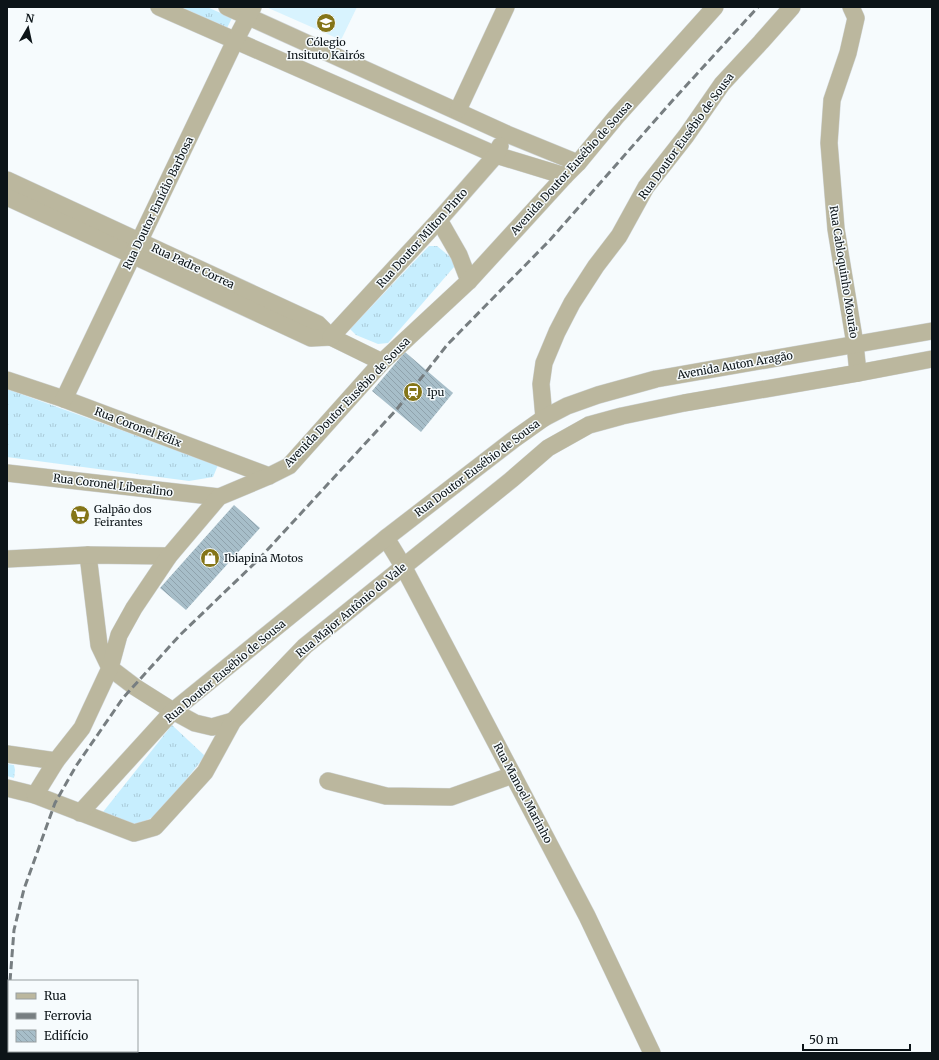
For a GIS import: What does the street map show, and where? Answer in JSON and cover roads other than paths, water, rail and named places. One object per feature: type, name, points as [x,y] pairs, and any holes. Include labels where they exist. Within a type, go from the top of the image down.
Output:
[{"type":"street","points":[[159,7],[496,155],[565,176]]},
{"type":"street","points":[[227,7],[250,12],[507,134],[578,163]]},
{"type":"street","points":[[458,110],[506,7]]},
{"type":"street","name":"Avenida Doutor Eusébio de Sousa","points":[[35,795],[56,761],[82,728],[110,668],[119,635],[134,608],[169,556],[219,497],[289,466],[382,362],[469,281],[578,163],[616,117],[715,7]]},
{"type":"street","name":"Rua Doutor Eusébio de Sousa","points":[[80,813],[173,712],[386,538],[544,418],[541,384],[544,363],[557,332],[572,303],[596,266],[619,236],[646,187],[686,136],[722,84],[792,7]]},
{"type":"street","name":"Rua Cabloquinho Mourão","points":[[851,7],[856,18],[848,53],[832,100],[829,143],[836,229],[855,344],[858,373]]},
{"type":"street","name":"Rua Doutor Emídio Barbosa","points":[[64,400],[250,12]]},
{"type":"street","name":"Rua Doutor Milton Pinto","points":[[331,337],[440,220],[496,155],[507,134]]},
{"type":"street","name":"Rua Padre Correa","points":[[7,180],[311,338],[331,337],[382,362]]},
{"type":"street","name":"Rua Padre Correa","points":[[7,197],[137,248]]},
{"type":"street","points":[[440,220],[459,255],[469,281]]},
{"type":"street","name":"Avenida Auton Aragão","points":[[544,418],[567,406],[598,395],[656,379],[932,331]]},
{"type":"street","points":[[858,373],[932,359]]},
{"type":"street","name":"Rua Major Antônio do Vale","points":[[7,788],[35,795],[134,832],[155,827],[205,772],[233,721],[304,646],[512,480],[548,448],[589,425],[622,416],[684,403],[858,373]]},
{"type":"street","name":"Rua Coronel Félix","points":[[7,380],[269,476]]},
{"type":"street","name":"Rua Coronel Liberalino","points":[[7,476],[219,497]]},
{"type":"street","name":"Rua Manoel Marinho","points":[[386,538],[403,566],[587,916],[652,1053]]},
{"type":"street","points":[[7,559],[88,555],[169,556]]},
{"type":"street","points":[[88,555],[99,645],[110,668],[136,688],[173,712],[195,723],[212,727],[233,721]]},
{"type":"street","points":[[7,754],[56,761]]},
{"type":"street","points":[[328,781],[386,796],[451,797],[513,775]]},
{"type":"railway","points":[[10,980],[14,930],[24,889],[55,803],[76,766],[123,698],[180,635],[258,560],[397,409],[447,345],[549,241],[674,99],[758,7]]},
{"type":"place","name":"Cólegio Insituto Kairós","points":[[326,23]]},
{"type":"place","name":"Ipu","points":[[413,392]]},
{"type":"place","name":"Galpão dos Feirantes","points":[[80,515]]},
{"type":"place","name":"Ibiapina Motos","points":[[210,558]]}]
